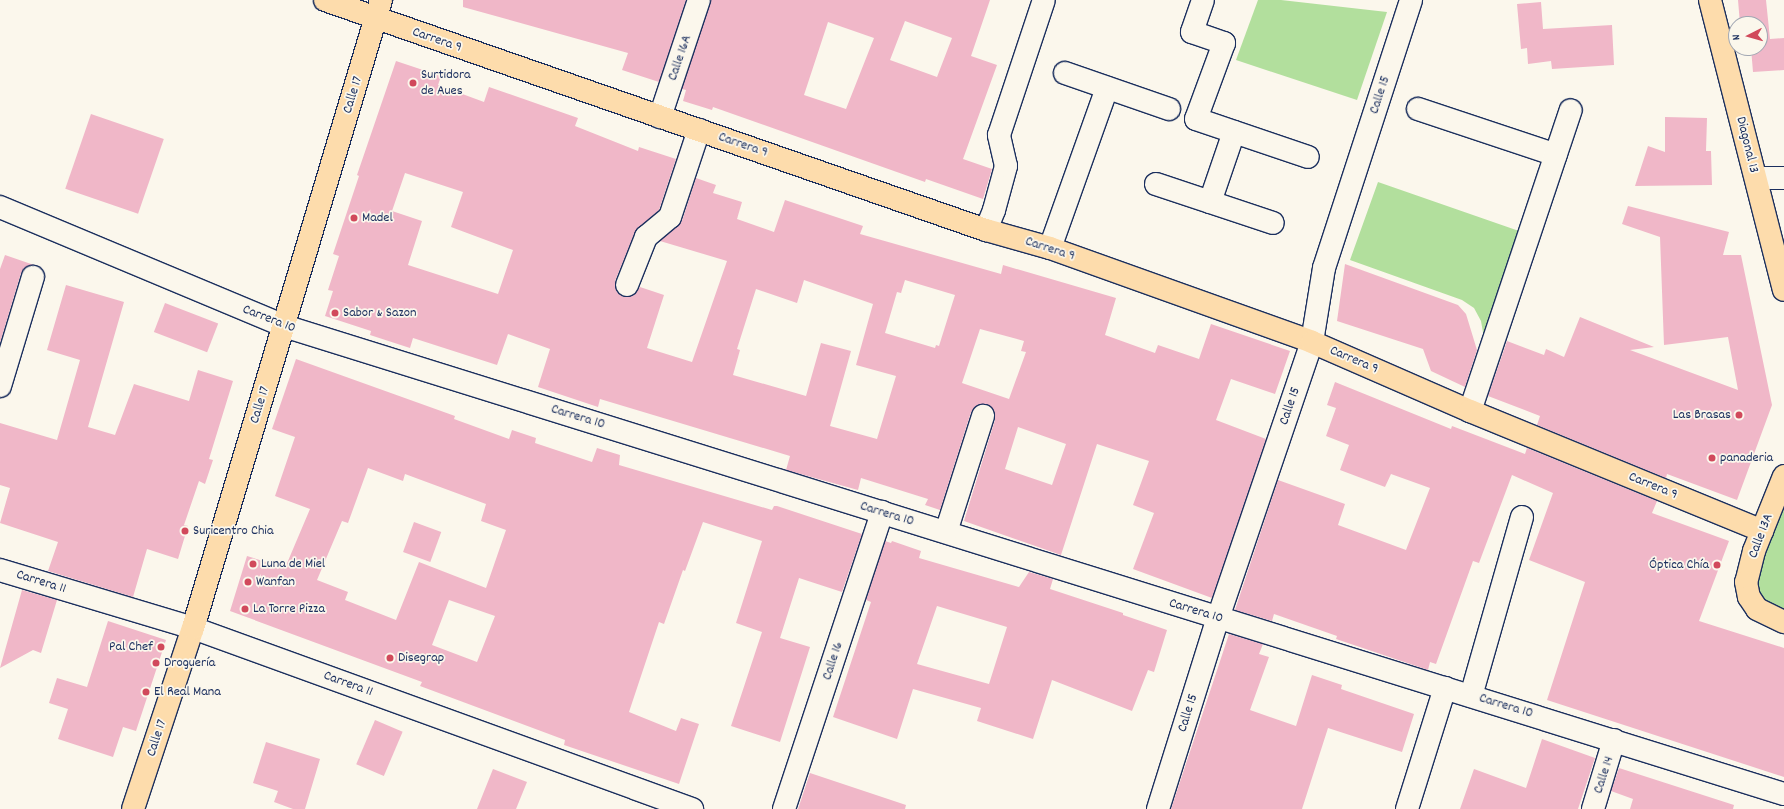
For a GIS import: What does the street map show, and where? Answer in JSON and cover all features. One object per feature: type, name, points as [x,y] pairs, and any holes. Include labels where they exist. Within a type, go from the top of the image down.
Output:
[{"type":"main road","name":"Carrera 9","points":[[325,0],[378,9],[660,117],[986,230],[1050,248],[1312,342],[1470,411],[1762,531]]},
{"type":"main road","name":"Diagonal 13","points":[[1710,0],[1784,290]]},
{"type":"main road","name":"Calle 17","points":[[133,809],[193,628],[378,9]]},
{"type":"main road","name":"Calle 13A","points":[[1784,476],[1762,531],[1749,568],[1746,582],[1749,597],[1757,609],[1784,622]]},
{"type":"street","name":"Calle 16A","points":[[660,117],[700,0]]},
{"type":"street","points":[[986,230],[994,210],[1006,166],[999,135],[1044,0]]},
{"type":"street","points":[[1203,0],[1192,32],[1224,43],[1196,119],[1308,157]]},
{"type":"street","name":"Calle 15","points":[[1158,809],[1218,618],[1312,342],[1324,268],[1411,0]]},
{"type":"street","points":[[1065,73],[1169,109]]},
{"type":"street","points":[[1050,248],[1107,88]]},
{"type":"street","points":[[1418,109],[1556,155]]},
{"type":"street","points":[[1470,411],[1571,110]]},
{"type":"street","points":[[627,285],[646,237],[670,217],[699,130]]},
{"type":"street","points":[[1210,202],[1234,132]]},
{"type":"street","points":[[1756,178],[1784,178]]},
{"type":"street","points":[[1156,184],[1273,224]]},
{"type":"street","name":"Carrera 10","points":[[0,207],[284,326],[1784,794]]},
{"type":"street","points":[[0,386],[33,277]]},
{"type":"street","points":[[946,532],[983,416]]},
{"type":"street","name":"Calle 16","points":[[784,809],[882,512]]},
{"type":"street","points":[[1471,696],[1522,517]]},
{"type":"street","name":"Carrera 11","points":[[0,570],[193,628],[692,809]]},
{"type":"street","points":[[1407,809],[1445,688]]},
{"type":"street","name":"Calle 14","points":[[1592,809],[1614,740]]},
{"type":"green space","points":[[1258,0],[1281,0],[1387,12],[1357,100],[1236,60]]},
{"type":"green space","points":[[1378,182],[1519,231],[1484,338],[1481,321],[1474,308],[1462,300],[1350,260]]},
{"type":"green space","points":[[1784,496],[1784,615],[1760,600],[1755,577]]},
{"type":"building","points":[[463,0],[686,0],[659,82],[622,70],[628,53],[463,7]]},
{"type":"building","points":[[711,0],[990,0],[971,56],[997,65],[963,159],[992,169],[983,199],[926,179],[925,182],[713,107],[712,110],[683,101],[686,90],[682,89]],"holes":[[[905,21],[952,38],[937,77],[890,60]],[[828,22],[874,38],[846,109],[804,95]]]},
{"type":"building","points":[[1738,0],[1766,0],[1768,16],[1739,16]]},
{"type":"building","points":[[1541,2],[1543,29],[1612,25],[1614,65],[1552,69],[1551,61],[1528,64],[1527,48],[1521,49],[1517,4]]},
{"type":"building","points":[[1768,20],[1770,39],[1784,38],[1784,70],[1753,72],[1752,56],[1768,56]]},
{"type":"building","points":[[396,61],[441,76],[438,85],[484,102],[489,87],[578,118],[575,126],[638,151],[639,147],[676,159],[659,210],[635,232],[615,281],[617,292],[623,297],[634,295],[640,287],[664,295],[647,348],[692,362],[727,261],[660,241],[682,221],[696,178],[716,185],[713,193],[742,202],[737,219],[774,232],[785,200],[863,226],[860,234],[1001,274],[1003,265],[1116,298],[1105,335],[1155,353],[1158,345],[1199,359],[1211,324],[1290,351],[1275,394],[1231,379],[1216,420],[1266,439],[1212,598],[1133,569],[1154,513],[1133,505],[1149,461],[1097,444],[1061,555],[964,521],[995,420],[992,408],[986,404],[975,407],[971,412],[940,510],[925,505],[928,499],[861,478],[858,490],[786,470],[790,456],[600,399],[598,407],[538,387],[550,349],[508,334],[497,365],[413,338],[410,348],[370,335],[371,331],[325,316],[333,291],[328,290],[339,256],[333,254],[359,176],[357,175]],"holes":[[[405,173],[463,192],[451,227],[513,250],[498,294],[408,265],[422,221],[392,211]],[[804,280],[873,304],[856,365],[896,376],[877,439],[830,426],[851,351],[821,343],[806,396],[733,375],[740,350],[737,349],[756,289],[797,303]],[[905,280],[955,295],[939,346],[936,345],[935,348],[885,333],[897,292],[901,293]],[[980,329],[1024,341],[1021,351],[1026,352],[1009,399],[962,383]],[[1018,427],[1066,444],[1052,485],[1005,469]]]},
{"type":"building","points":[[91,114],[164,139],[138,214],[65,189]]},
{"type":"building","points":[[1665,117],[1707,118],[1706,151],[1711,151],[1712,185],[1635,186],[1648,146],[1665,152]]},
{"type":"building","points":[[1628,206],[1729,232],[1723,255],[1741,255],[1772,405],[1737,500],[1667,474],[1666,478],[1537,425],[1540,416],[1488,396],[1507,341],[1544,355],[1546,349],[1564,357],[1580,317],[1654,347],[1630,350],[1738,390],[1728,337],[1664,345],[1660,237],[1622,224]]},
{"type":"building","points":[[5,255],[34,265],[25,268],[21,273],[0,343],[0,269]]},
{"type":"building","points":[[1345,264],[1458,305],[1466,314],[1477,350],[1465,387],[1431,371],[1423,349],[1337,321]]},
{"type":"building","points":[[66,285],[124,302],[88,427],[115,435],[134,384],[189,401],[198,370],[233,381],[209,459],[213,460],[205,484],[199,481],[184,525],[188,526],[178,559],[147,549],[133,597],[48,571],[58,542],[0,523],[10,488],[0,485],[0,423],[57,440],[80,360],[47,350]]},
{"type":"building","points":[[165,303],[218,323],[207,352],[154,332]]},
{"type":"building","points":[[296,359],[455,416],[454,419],[509,439],[512,430],[536,438],[535,443],[592,462],[597,448],[620,455],[619,465],[772,510],[774,506],[777,506],[862,534],[842,592],[799,578],[780,638],[810,647],[780,742],[731,726],[762,632],[736,623],[762,541],[703,522],[685,571],[683,570],[664,624],[659,622],[629,712],[676,731],[681,718],[699,724],[679,784],[564,745],[565,740],[420,686],[422,682],[230,611],[247,556],[285,568],[310,509],[275,496],[295,437],[272,429]],"holes":[[[368,468],[403,481],[405,474],[486,504],[481,521],[506,530],[486,588],[419,562],[396,620],[345,600],[348,592],[317,580],[342,521],[348,523]],[[449,600],[495,616],[477,662],[432,645]]]},
{"type":"building","points":[[1335,382],[1451,429],[1452,426],[1525,454],[1527,448],[1657,501],[1652,513],[1729,541],[1699,621],[1784,648],[1784,777],[1547,700],[1585,582],[1529,560],[1553,493],[1512,475],[1479,563],[1473,561],[1436,664],[1430,662],[1428,670],[1336,639],[1337,636],[1274,614],[1272,621],[1235,610],[1278,480],[1345,504],[1338,525],[1406,550],[1430,488],[1391,474],[1385,487],[1340,470],[1349,445],[1326,436],[1336,408],[1327,405]]},
{"type":"building","points":[[414,522],[441,532],[430,562],[403,552]]},
{"type":"building","points":[[885,541],[891,543],[892,541],[921,551],[919,558],[1019,587],[1029,572],[1053,579],[1050,589],[1123,613],[1123,615],[1167,630],[1154,672],[1148,670],[1132,711],[1052,680],[1033,739],[977,721],[981,708],[913,689],[897,739],[833,717],[871,602],[866,600]],"holes":[[[937,606],[1007,627],[989,684],[917,664]]]},
{"type":"building","points":[[22,590],[57,600],[41,653],[33,650],[0,668]]},
{"type":"building","points":[[108,621],[166,640],[136,731],[123,727],[113,757],[58,739],[68,709],[49,703],[57,678],[87,687]]},
{"type":"building","points":[[1229,634],[1263,644],[1259,654],[1269,657],[1250,710],[1296,726],[1312,675],[1342,685],[1341,689],[1414,714],[1402,752],[1328,728],[1302,809],[1171,809]]},
{"type":"building","points":[[375,720],[403,732],[384,776],[356,764]]},
{"type":"building","points":[[1542,739],[1595,758],[1578,809],[1460,809],[1474,769],[1526,788]]},
{"type":"building","points":[[266,742],[320,759],[305,809],[293,809],[274,802],[278,791],[253,783]]},
{"type":"building","points":[[1619,768],[1734,805],[1733,809],[1630,809],[1633,799],[1611,791]]},
{"type":"building","points":[[493,769],[527,782],[516,809],[477,809]]},
{"type":"building","points":[[810,773],[906,805],[905,809],[798,809]]},
{"type":"place","name":"Surtidora de Aues","points":[[413,83]]},
{"type":"place","name":"Madel","points":[[354,218]]},
{"type":"place","name":"Sabor & Sazon","points":[[335,313]]},
{"type":"place","name":"Las Brasas","points":[[1739,415]]},
{"type":"place","name":"panaderia","points":[[1712,458]]},
{"type":"place","name":"Suricentro Chia","points":[[185,531]]},
{"type":"place","name":"Luna de Miel","points":[[253,564]]},
{"type":"place","name":"Óptica Chía","points":[[1717,565]]},
{"type":"place","name":"Wanfan","points":[[248,582]]},
{"type":"place","name":"La Torre Pizza","points":[[245,609]]},
{"type":"place","name":"Pal Chef","points":[[161,647]]},
{"type":"place","name":"Disegrap","points":[[390,658]]},
{"type":"place","name":"Droguería","points":[[156,663]]},
{"type":"place","name":"El Real Mana","points":[[146,692]]}]
